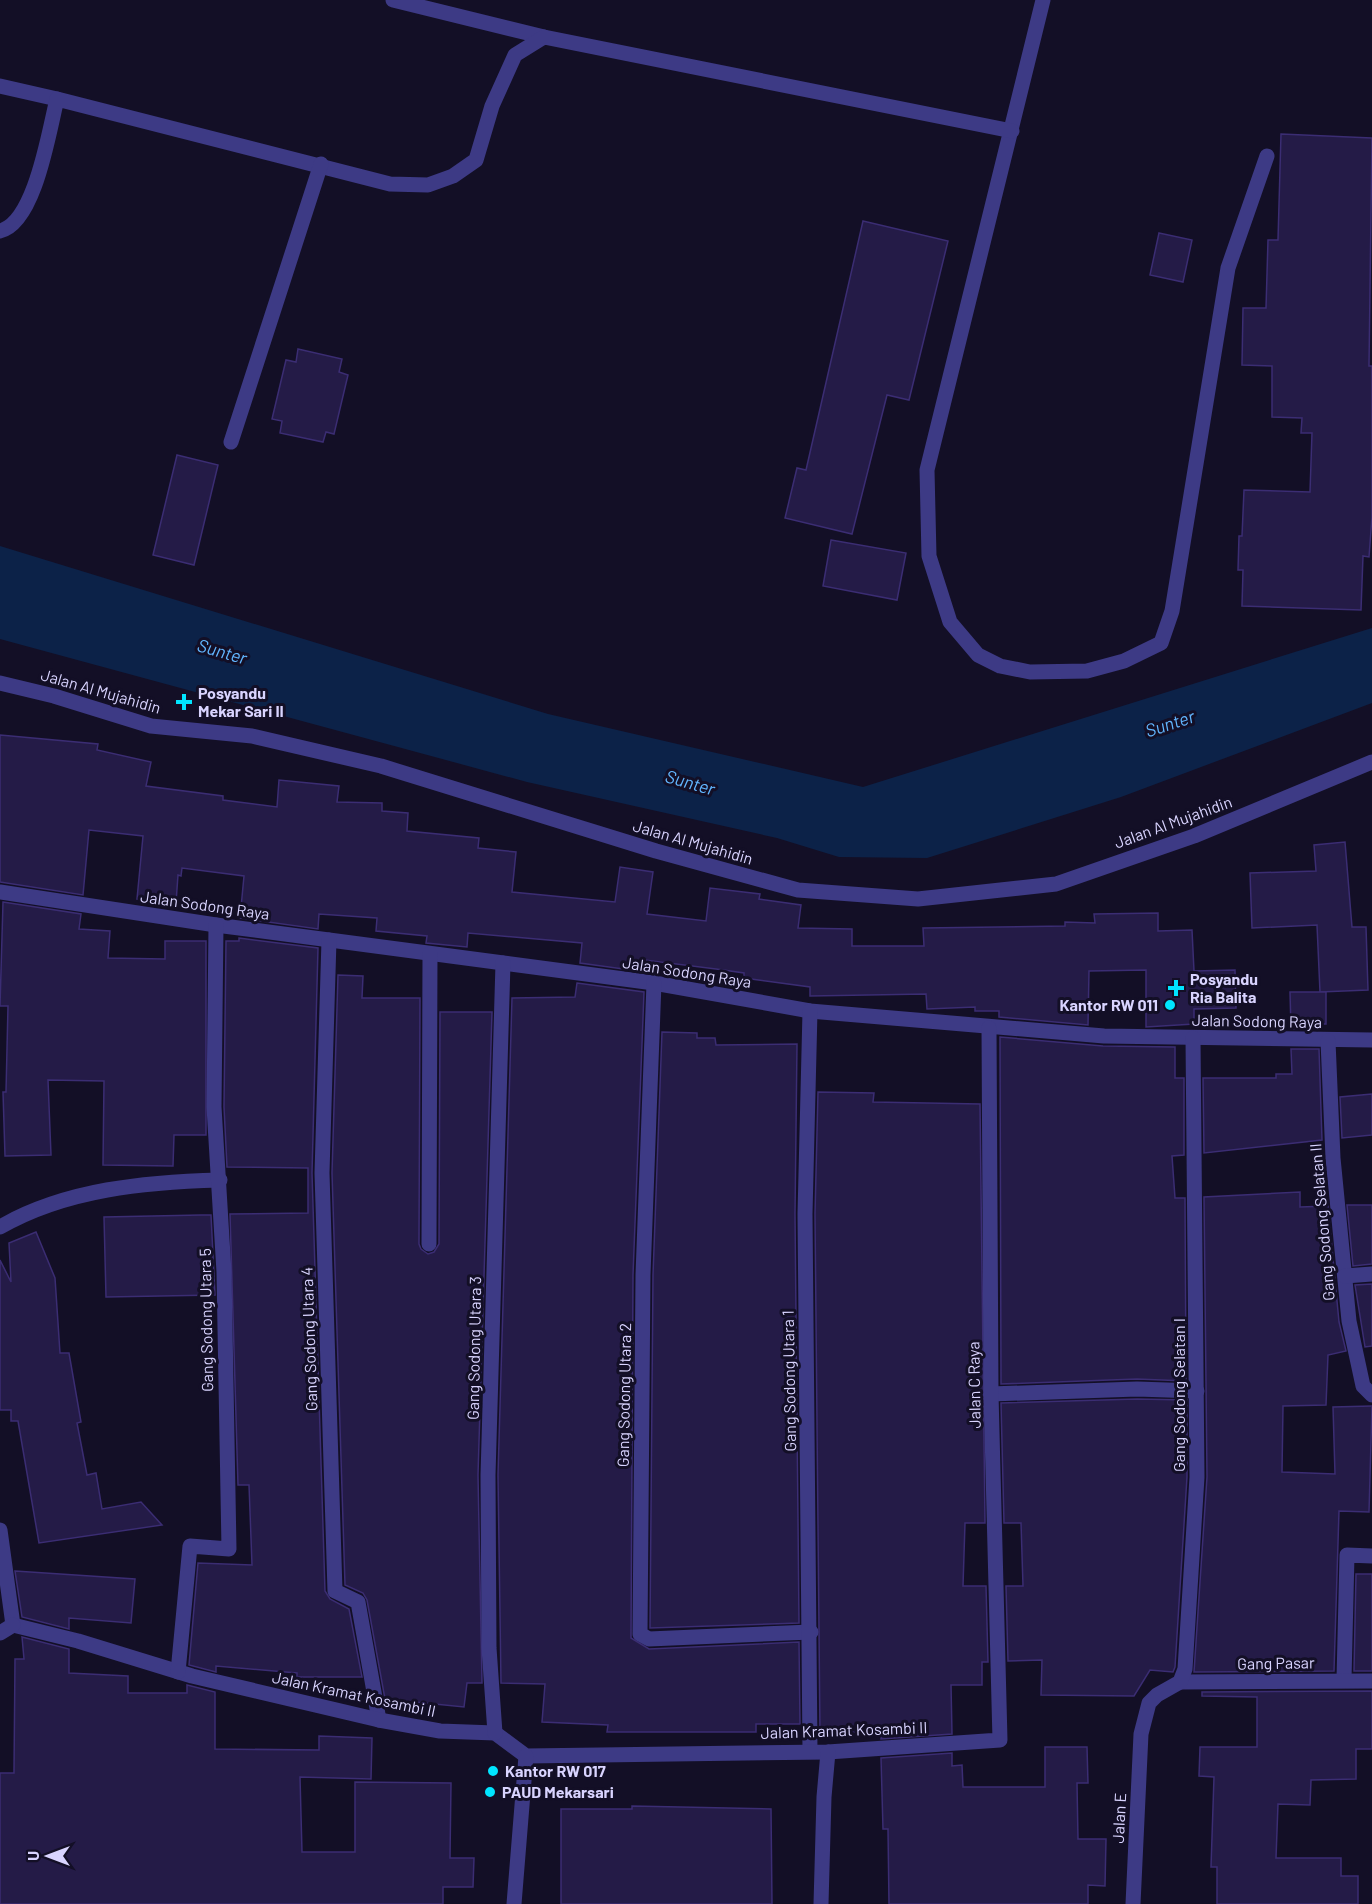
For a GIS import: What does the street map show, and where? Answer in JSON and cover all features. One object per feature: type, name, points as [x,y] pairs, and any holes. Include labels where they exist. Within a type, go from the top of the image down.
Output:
[{"type":"street","points":[[393,0],[544,38],[574,41],[1012,131]]},
{"type":"street","points":[[1043,0],[927,470],[929,556],[950,622],[978,655],[1000,666],[1030,672],[1087,671],[1125,662],[1161,643],[1172,611],[1228,268],[1267,156]]},
{"type":"street","points":[[0,86],[321,164],[390,184],[428,185],[453,176],[476,160],[492,106],[515,55],[544,38]]},
{"type":"street","points":[[0,231],[14,225],[22,213],[41,167],[57,99]]},
{"type":"street","points":[[231,442],[321,164]]},
{"type":"street","name":"Jalan Al Mujahidin","points":[[0,683],[54,696],[151,726],[252,736],[381,766],[656,851],[798,890],[918,899],[1056,884],[1194,836],[1372,762]]},
{"type":"street","name":"Jalan Sodong Raya","points":[[0,892],[216,925],[654,983],[810,1011],[988,1028],[1104,1036],[1372,1040]]},
{"type":"street","name":"Gang Sodong Utara 5","points":[[178,1671],[190,1546],[229,1549],[224,1272],[214,1107],[216,925]]},
{"type":"street","name":"Gang Sodong Utara 4","points":[[329,940],[322,1173],[335,1591],[358,1602],[379,1720]]},
{"type":"street","points":[[429,1244],[430,954]]},
{"type":"street","name":"Gang Sodong Utara 3","points":[[495,1733],[489,1648],[488,1474],[503,963]]},
{"type":"street","name":"Gang Sodong Utara 2","points":[[654,983],[643,1275],[640,1634],[649,1639],[811,1632]]},
{"type":"street","name":"Gang Sodong Utara 1","points":[[810,1011],[805,1214],[811,1632],[810,1751]]},
{"type":"street","name":"Jalan C Raya","points":[[988,1028],[991,1394],[1000,1740]]},
{"type":"street","name":"Gang Sodong Selatan I","points":[[1180,1682],[1185,1669],[1197,1477],[1193,1038]]},
{"type":"street","name":"Gang Sodong Selatan II","points":[[1328,1041],[1333,1158],[1349,1321],[1363,1386],[1372,1395]]},
{"type":"street","points":[[0,1227],[43,1208],[96,1192],[160,1181],[220,1180]]},
{"type":"street","points":[[1345,1276],[1372,1274]]},
{"type":"street","points":[[991,1394],[1126,1389],[1197,1391]]},
{"type":"street","name":"Jalan Kramat Kosambi II","points":[[0,1530],[7,1629],[78,1641],[178,1671],[379,1720],[440,1731],[495,1733]]},
{"type":"street","points":[[1344,1680],[1347,1555],[1372,1556]]},
{"type":"street","name":"Gang Pasar","points":[[1180,1682],[1372,1681]]},
{"type":"street","name":"Jalan E","points":[[1133,1904],[1141,1734],[1149,1703],[1157,1695],[1180,1682]]},
{"type":"street","points":[[495,1733],[526,1756],[514,1904]]},
{"type":"street","name":"Jalan Kramat Kosambi II","points":[[526,1756],[828,1752],[1000,1740]]},
{"type":"street","points":[[821,1904],[824,1797],[828,1752]]},
{"type":"water","name":"Sunter","points":[[0,546],[548,714],[863,787],[1372,628],[1372,703],[1121,797],[927,858],[839,857],[777,838],[527,782],[0,639]]},
{"type":"building","points":[[1281,134],[1372,138],[1369,366],[1372,366],[1372,517],[1369,557],[1363,556],[1361,610],[1242,606],[1243,570],[1238,570],[1244,490],[1310,492],[1312,433],[1301,433],[1302,418],[1272,417],[1272,366],[1242,365],[1243,308],[1266,308],[1268,240],[1278,240]]},
{"type":"building","points":[[863,221],[948,241],[909,400],[887,395],[852,534],[785,518],[797,468],[806,470]]},
{"type":"building","points":[[1159,233],[1192,240],[1183,282],[1150,275]]},
{"type":"building","points":[[298,349],[342,359],[339,372],[348,375],[334,434],[326,432],[323,442],[280,433],[282,421],[272,419],[286,360],[296,362]]},
{"type":"building","points":[[177,455],[218,465],[194,565],[153,555]]},
{"type":"building","points":[[831,540],[906,553],[897,600],[823,586]]},
{"type":"building","points":[[0,735],[98,744],[97,750],[151,762],[146,786],[223,796],[223,800],[277,807],[279,780],[339,786],[337,802],[382,803],[382,811],[408,813],[407,831],[479,838],[478,848],[516,852],[512,892],[615,902],[620,867],[653,872],[647,914],[706,921],[710,888],[760,894],[759,899],[801,905],[798,928],[852,929],[852,946],[924,946],[923,928],[1065,926],[1065,922],[1095,923],[1094,914],[1158,913],[1158,931],[1192,930],[1194,971],[1235,970],[1236,1008],[1194,1009],[1194,1024],[1146,1027],[1146,970],[1089,971],[1088,1025],[999,1017],[999,1011],[975,1011],[975,1007],[927,1009],[926,994],[810,996],[810,987],[744,978],[744,973],[645,960],[645,972],[580,963],[582,943],[468,933],[467,947],[426,943],[427,936],[376,931],[377,918],[319,914],[318,929],[240,918],[244,876],[182,868],[181,876],[178,875],[176,903],[137,899],[143,836],[89,830],[83,895],[0,882]]},
{"type":"building","points":[[1345,842],[1352,927],[1366,927],[1368,990],[1320,992],[1317,925],[1252,928],[1250,873],[1316,871],[1314,845]]},
{"type":"building","points":[[3,902],[81,914],[79,929],[110,931],[108,958],[165,959],[165,941],[206,941],[206,1135],[174,1135],[173,1166],[103,1165],[104,1081],[48,1080],[51,1155],[5,1156],[3,1092],[6,1092],[8,1006],[0,1006]]},
{"type":"building","points":[[239,938],[318,948],[312,1173],[325,1591],[330,1599],[349,1609],[362,1677],[297,1677],[297,1673],[216,1666],[216,1672],[189,1665],[198,1563],[252,1565],[249,1485],[238,1485],[230,1214],[308,1213],[308,1168],[227,1167],[224,1107],[226,941],[239,941]]},
{"type":"building","points":[[338,975],[363,976],[362,998],[420,998],[419,1244],[421,1249],[428,1254],[434,1252],[439,1244],[440,1012],[492,1012],[478,1475],[482,1683],[467,1683],[464,1707],[385,1699],[367,1600],[363,1593],[345,1585],[332,1173]]},
{"type":"building","points":[[577,983],[644,992],[633,1275],[631,1638],[649,1649],[799,1642],[800,1724],[756,1724],[756,1732],[607,1732],[608,1725],[542,1722],[545,1684],[501,1683],[498,1475],[512,998],[575,997]]},
{"type":"building","points":[[1290,992],[1326,992],[1326,1024],[1319,1024],[1319,1029],[1291,1029]]},
{"type":"building","points":[[662,1032],[697,1033],[697,1038],[715,1038],[716,1045],[797,1044],[795,1214],[799,1623],[650,1628],[653,1275]]},
{"type":"building","points":[[1000,1037],[1103,1046],[1175,1047],[1175,1078],[1184,1078],[1184,1155],[1172,1156],[1175,1198],[1185,1198],[1186,1381],[1137,1379],[1001,1384]]},
{"type":"building","points":[[1291,1049],[1319,1049],[1322,1140],[1204,1153],[1203,1078],[1276,1078],[1276,1074],[1292,1074]]},
{"type":"building","points":[[818,1092],[874,1093],[873,1102],[980,1104],[985,1523],[965,1523],[963,1586],[986,1586],[988,1662],[982,1662],[982,1685],[951,1685],[952,1734],[881,1739],[881,1731],[820,1734],[815,1214]]},
{"type":"building","points":[[1372,1094],[1372,1135],[1342,1138],[1340,1097]]},
{"type":"building","points":[[1300,1192],[1300,1207],[1328,1206],[1339,1322],[1346,1351],[1328,1355],[1326,1405],[1283,1406],[1282,1472],[1335,1474],[1333,1407],[1372,1406],[1369,1512],[1339,1511],[1334,1671],[1194,1672],[1207,1477],[1204,1197]]},
{"type":"building","points":[[1347,1205],[1372,1205],[1372,1264],[1353,1266]]},
{"type":"building","points":[[211,1215],[215,1295],[106,1297],[104,1217]]},
{"type":"building","points":[[36,1232],[55,1278],[60,1353],[69,1353],[81,1422],[77,1423],[87,1475],[96,1473],[102,1509],[141,1502],[162,1525],[39,1543],[18,1421],[11,1421],[11,1410],[0,1410],[0,1260],[11,1282],[9,1243]]},
{"type":"building","points":[[1372,1284],[1372,1346],[1365,1347],[1355,1285]]},
{"type":"building","points":[[1137,1399],[1187,1400],[1187,1477],[1175,1667],[1173,1672],[1150,1670],[1134,1696],[1041,1695],[1042,1660],[1008,1661],[1006,1586],[1023,1586],[1021,1523],[1004,1523],[1001,1403]]},
{"type":"building","points":[[15,1571],[135,1579],[131,1623],[69,1618],[69,1629],[22,1617]]},
{"type":"building","points":[[1356,1574],[1372,1574],[1372,1671],[1354,1671]]},
{"type":"building","points":[[22,1637],[69,1649],[69,1673],[128,1676],[128,1693],[187,1693],[187,1685],[215,1692],[215,1749],[319,1750],[319,1736],[372,1738],[371,1779],[300,1777],[302,1852],[355,1852],[355,1782],[451,1783],[450,1858],[474,1858],[473,1887],[443,1887],[443,1904],[0,1904],[0,1773],[14,1773],[15,1659],[24,1659]]},
{"type":"building","points":[[1372,1691],[1372,1749],[1356,1749],[1356,1779],[1311,1780],[1310,1805],[1278,1804],[1276,1858],[1341,1858],[1341,1876],[1358,1876],[1358,1904],[1217,1904],[1217,1867],[1211,1867],[1214,1777],[1199,1776],[1200,1747],[1257,1747],[1257,1697],[1202,1696],[1202,1692]]},
{"type":"building","points":[[1045,1747],[1087,1747],[1088,1783],[1077,1783],[1078,1839],[1106,1839],[1105,1886],[1088,1885],[1088,1904],[889,1904],[888,1829],[883,1829],[881,1758],[952,1753],[952,1766],[962,1765],[963,1787],[1045,1787]]},
{"type":"building","points":[[632,1806],[771,1809],[772,1904],[561,1904],[561,1809],[632,1809]]},
{"type":"place","name":"Posyandu Mekar Sari II","points":[[184,702]]},
{"type":"place","name":"Posyandu Ria Balita","points":[[1176,988]]},
{"type":"place","name":"Kantor RW 011","points":[[1170,1005]]},
{"type":"place","name":"Kantor RW 017","points":[[493,1771]]},
{"type":"place","name":"PAUD Mekarsari","points":[[490,1792]]}]
